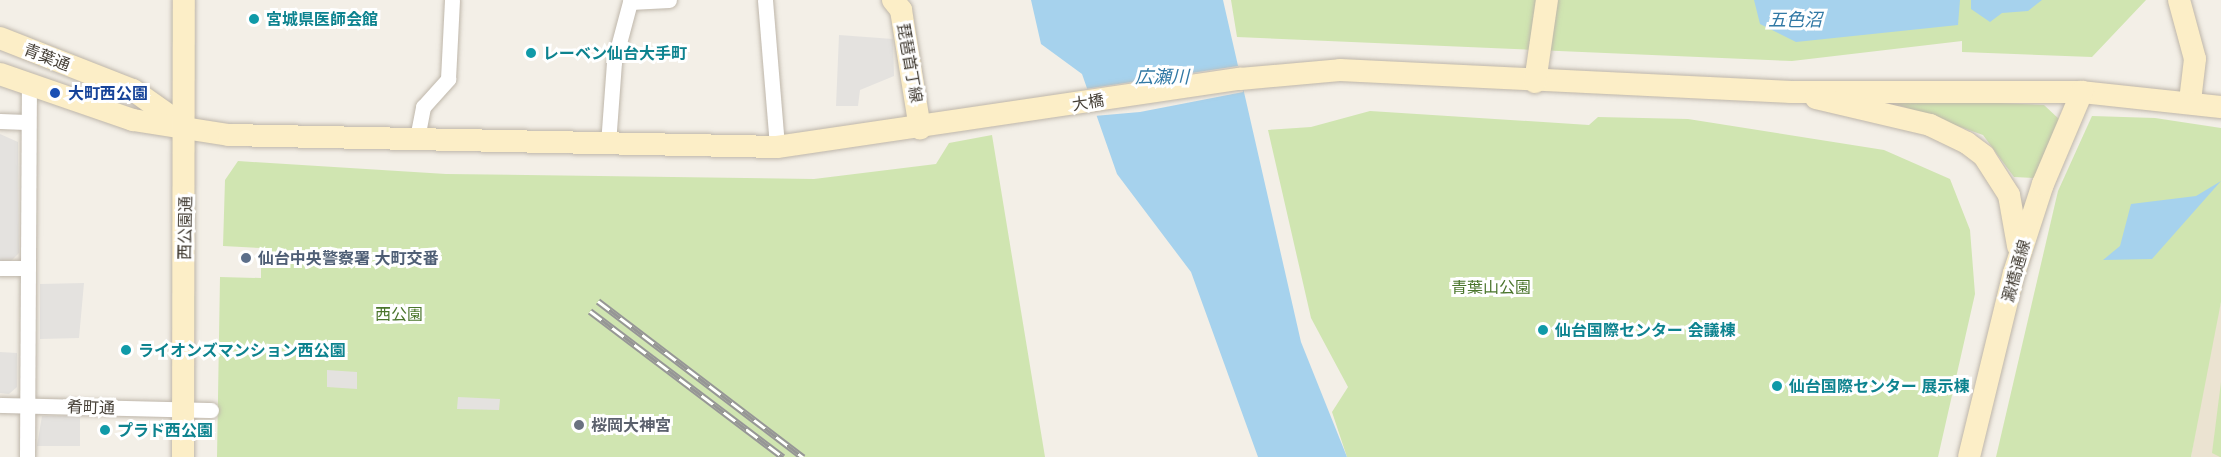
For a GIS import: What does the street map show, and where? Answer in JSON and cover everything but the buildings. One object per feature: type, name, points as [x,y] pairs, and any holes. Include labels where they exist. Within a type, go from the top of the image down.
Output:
[{"type":"street","name":"西公園通","points":[[183,457],[184,0]]},
{"type":"street","points":[[417,138],[423,107],[448,79],[452,0]]},
{"type":"street","points":[[608,144],[614,62],[630,2],[669,0]]},
{"type":"street","points":[[765,0],[777,147]]},
{"type":"street","name":"琵琶首丁線","points":[[892,0],[901,10],[928,127]]},
{"type":"street","points":[[1535,82],[1546,0]]},
{"type":"street","points":[[2179,0],[2195,59],[2190,101]]},
{"type":"street","name":"青葉通","points":[[0,39],[127,88],[185,127]]},
{"type":"street","name":"大橋","points":[[608,144],[777,147],[928,127],[1240,79],[1340,70],[1535,82],[1791,92]]},
{"type":"street","name":"青葉通","points":[[0,74],[29,86],[133,120],[229,135],[608,144]]},
{"type":"street","points":[[27,457],[26,122],[29,86]]},
{"type":"street","points":[[1791,92],[2082,92],[2190,101],[2221,107]]},
{"type":"street","points":[[1791,92],[1930,125],[1984,156],[2015,211],[2014,273]]},
{"type":"street","name":"澱橋通線","points":[[1970,457],[2014,273],[2043,184],[2082,92]]},
{"type":"street","points":[[0,121],[26,122]]},
{"type":"street","points":[[0,268],[26,268]]},
{"type":"street","name":"肴町通","points":[[0,405],[211,410]]},
{"type":"shaded area","points":[[839,35],[893,39],[894,76],[860,90],[858,106],[836,106]]},
{"type":"shaded area","points":[[0,134],[18,142],[19,253],[11,261],[0,261]]},
{"type":"shaded area","points":[[84,283],[79,338],[40,339],[40,284]]},
{"type":"shaded area","points":[[2221,302],[2221,457],[2191,457],[2210,344]]},
{"type":"shaded area","points":[[0,352],[17,353],[17,387],[9,394],[0,393]]},
{"type":"shaded area","points":[[327,370],[357,372],[357,389],[327,387]]},
{"type":"shaded area","points":[[458,397],[500,399],[499,410],[457,409]]},
{"type":"shaded area","points":[[42,416],[80,416],[80,446],[37,446]]},
{"type":"green space","points":[[1231,0],[2146,0],[2092,57],[1962,52],[1962,41],[1792,61],[1237,37]]},
{"type":"green space","points":[[1906,99],[2044,105],[2060,120],[2035,178],[2014,177],[1983,135],[1896,104]]},
{"type":"green space","name":"青葉山公園","points":[[1370,111],[1589,125],[1598,117],[1688,119],[1884,150],[1950,179],[1970,230],[1975,294],[1938,457],[1347,457],[1332,412],[1348,387],[1311,318],[1268,130],[1311,127]]},
{"type":"green space","points":[[2092,116],[2155,118],[2221,128],[2221,302],[2191,457],[1996,457],[2058,191]]},
{"type":"green space","name":"西公園","points":[[992,135],[1045,457],[217,457],[220,277],[261,278],[261,248],[223,246],[225,180],[238,161],[446,174],[814,179],[936,164],[949,143]]},
{"type":"green space","points":[[2221,382],[2221,457],[2220,457],[2212,453]]},
{"type":"water","name":"広瀬川","points":[[1031,0],[1223,0],[1301,342],[1347,457],[1258,457],[1191,272],[1117,174],[1082,74],[1041,44]]},
{"type":"water","name":"五色沼","points":[[1754,0],[1960,0],[1958,25],[1796,42],[1760,24]]},
{"type":"water","points":[[1971,0],[2042,0],[2028,11],[2002,13],[1990,22],[1971,9]]},
{"type":"water","points":[[2221,181],[2152,259],[2103,260],[2120,246],[2131,204],[2196,196]]},
{"type":"pier","points":[[1238,66],[1243,92],[1140,112],[1094,116],[1085,89]]},
{"type":"railway","points":[[598,301],[803,457]]},
{"type":"railway","points":[[590,311],[783,457]]},
{"type":"place","name":"宮城県医師会館","points":[[254,19]]},
{"type":"place","name":"レーベン仙台大手町","points":[[531,53]]},
{"type":"place","name":"大町西公園","points":[[55,93]]},
{"type":"place","name":"仙台中央警察署 大町交番","points":[[246,258]]},
{"type":"place","name":"仙台国際センター 会議棟","points":[[1543,330]]},
{"type":"place","name":"ライオンズマンション西公園","points":[[126,350]]},
{"type":"place","name":"仙台国際センター 展示棟","points":[[1777,386]]},
{"type":"place","name":"桜岡大神宮","points":[[579,425]]},
{"type":"place","name":"プラド西公園","points":[[105,430]]}]
